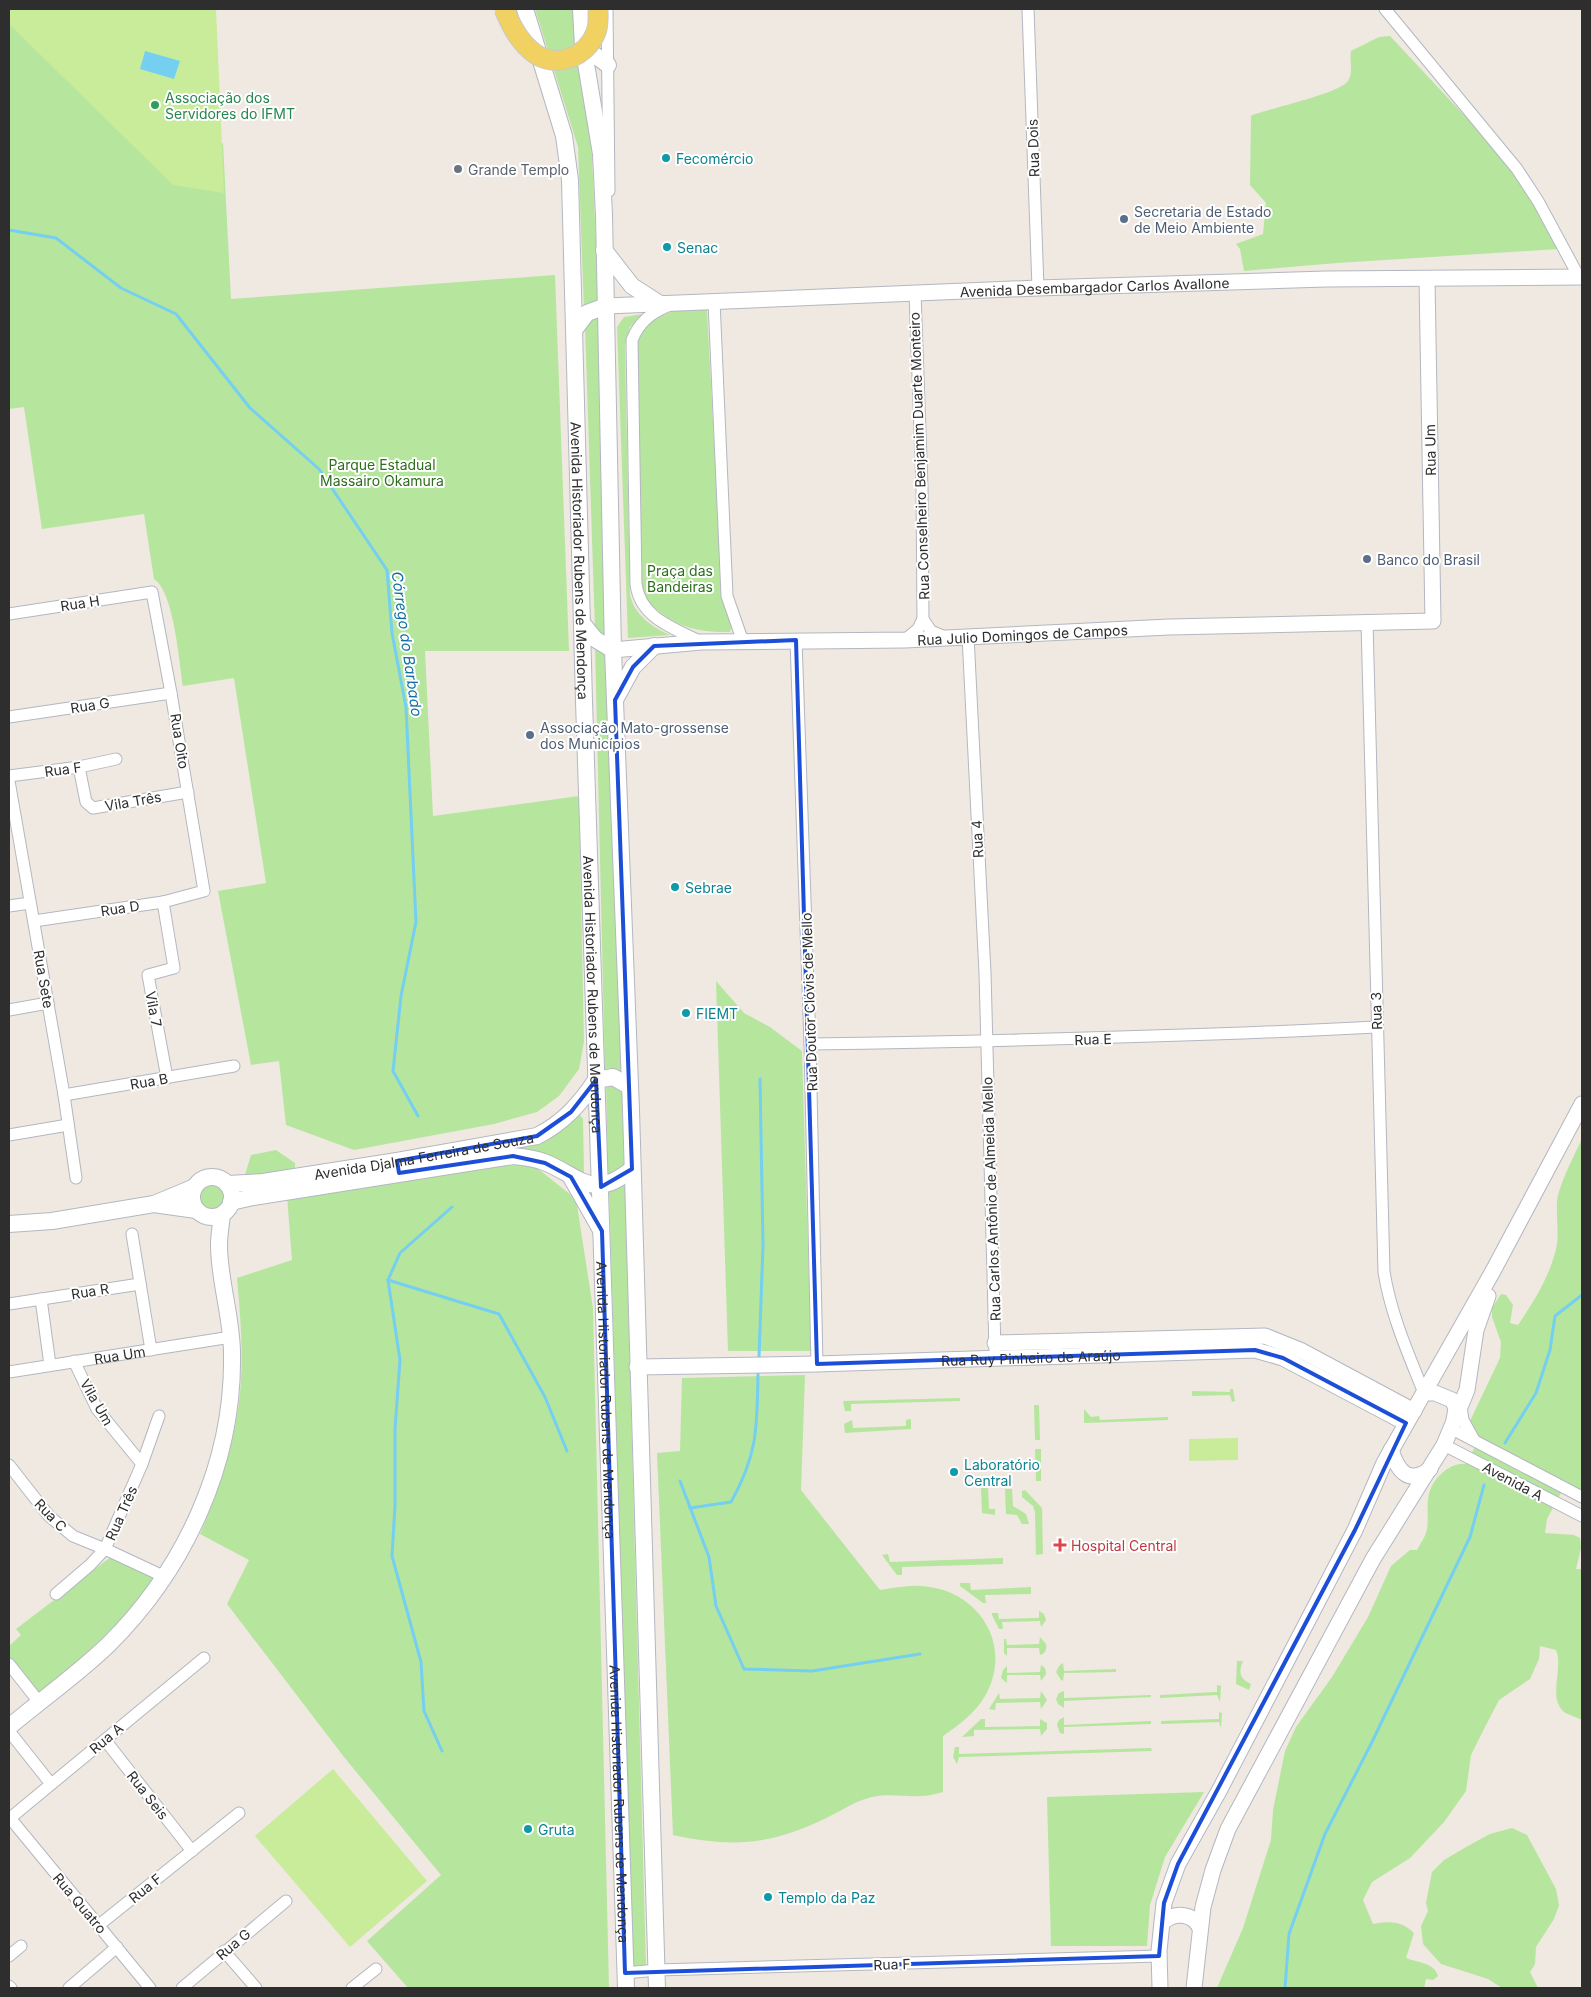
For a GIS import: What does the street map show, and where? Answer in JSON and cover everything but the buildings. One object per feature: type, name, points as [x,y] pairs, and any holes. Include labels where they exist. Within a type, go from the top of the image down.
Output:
[{"type":"main road","points":[[504,9],[518,38],[542,58],[556,61],[577,56],[591,42],[597,31],[598,9]]},
{"type":"main road","name":"Avenida Historiador Rubens de Mendonça","points":[[525,9],[564,136],[570,180],[625,1981]]},
{"type":"main road","points":[[580,9],[583,46],[601,154],[604,215],[613,650],[630,1086],[657,1988]]},
{"type":"main road","points":[[583,46],[608,65]]},
{"type":"main road","points":[[604,250],[632,286],[667,303]]},
{"type":"main road","points":[[575,329],[587,313],[606,306]]},
{"type":"main road","points":[[582,622],[595,639],[613,650]]},
{"type":"main road","points":[[615,700],[633,666],[654,646]]},
{"type":"main road","points":[[596,1080],[613,1077],[630,1086]]},
{"type":"main road","name":"Avenida Djalma Ferreira de Souza","points":[[154,1204],[198,1212],[210,1217],[253,1197],[537,1136],[553,1128],[571,1112],[596,1080]]},
{"type":"main road","name":"Avenida Djalma Ferreira de Souza","points":[[9,1224],[52,1221],[154,1204],[194,1187],[208,1178],[218,1178],[227,1184],[263,1182],[513,1156],[545,1163],[586,1184],[601,1185]]},
{"type":"main road","points":[[601,1185],[613,1182],[632,1169]]},
{"type":"main road","points":[[571,1177],[602,1231]]},
{"type":"main road","points":[[9,1727],[107,1646],[150,1598],[165,1577],[190,1534],[206,1496],[220,1451],[232,1366],[231,1337],[219,1245],[227,1208],[232,1196],[227,1184]]},
{"type":"main road","points":[[194,1187],[192,1198],[198,1212],[219,1245]]},
{"type":"street","points":[[604,215],[610,185],[607,9]]},
{"type":"street","name":"Rua Dois","points":[[1028,9],[1038,288]]},
{"type":"street","points":[[1385,9],[1517,169],[1538,201],[1580,277]]},
{"type":"street","name":"Avenida Desembargador Carlos Avallone","points":[[606,306],[1038,288],[1326,279],[1427,280],[1580,277]]},
{"type":"street","name":"Rua Um","points":[[1427,280],[1433,620]]},
{"type":"street","name":"Rua Conselheiro Benjamim Duarte Monteiro","points":[[905,640],[918,629],[923,619],[922,487],[915,293]]},
{"type":"street","points":[[714,301],[727,596],[743,642]]},
{"type":"street","points":[[667,303],[648,317],[635,332],[632,340],[637,595],[649,612],[660,621],[701,642]]},
{"type":"street","name":"Rua H","points":[[9,614],[152,592]]},
{"type":"street","name":"Rua Oito","points":[[152,592],[172,693],[204,891]]},
{"type":"street","name":"Rua Conselheiro Benjamim Duarte Monteiro","points":[[923,619],[931,631],[945,637]]},
{"type":"street","name":"Rua Julio Domingos de Campos","points":[[613,650],[701,642],[905,640],[1169,627],[1433,620]]},
{"type":"street","name":"Rua 3","points":[[1367,622],[1376,1027],[1384,1272],[1396,1325],[1424,1393]]},
{"type":"street","name":"Rua 4","points":[[968,636],[986,1042]]},
{"type":"street","name":"Rua Doutor Clóvis de Mello","points":[[796,640],[810,1044],[817,1364]]},
{"type":"street","name":"Rua G","points":[[9,717],[172,693]]},
{"type":"street","name":"Rua F","points":[[9,776],[79,767],[116,759]]},
{"type":"street","name":"Vila Três","points":[[79,767],[86,802],[93,808],[188,792]]},
{"type":"street","name":"Rua Sete","points":[[9,781],[64,1095],[76,1178]]},
{"type":"street","name":"Rua D","points":[[34,922],[163,902],[204,891]]},
{"type":"street","name":"Vila 7","points":[[163,902],[174,968],[148,975],[167,1078]]},
{"type":"street","points":[[9,906],[30,903]]},
{"type":"street","points":[[9,1010],[48,1003]]},
{"type":"street","name":"Rua E","points":[[810,1044],[986,1042],[1233,1035],[1376,1027]]},
{"type":"street","name":"Rua Carlos Antônio de Almeida Mello","points":[[986,1042],[995,1350]]},
{"type":"street","name":"Rua B","points":[[64,1095],[234,1066]]},
{"type":"street","points":[[1163,1986],[1160,1956],[1164,1903],[1178,1864],[1219,1791],[1355,1530],[1392,1450],[1493,1271],[1582,1104]]},
{"type":"street","points":[[1191,1985],[1203,1906],[1213,1870],[1239,1805],[1373,1559],[1444,1445],[1462,1406],[1467,1390],[1476,1330],[1483,1308],[1582,1120]]},
{"type":"street","points":[[9,1135],[68,1125]]},
{"type":"street","points":[[132,1234],[151,1350]]},
{"type":"street","name":"Rua R","points":[[9,1304],[140,1284]]},
{"type":"street","points":[[41,1299],[50,1365]]},
{"type":"street","name":"Rua Ruy Pinheiro de Araújo","points":[[637,1366],[817,1364],[995,1350],[1264,1336],[1302,1351],[1410,1417]]},
{"type":"street","name":"Rua Um","points":[[9,1372],[231,1337]]},
{"type":"street","name":"Vila Um","points":[[74,1361],[97,1408],[142,1464]]},
{"type":"street","points":[[1424,1393],[1444,1395],[1452,1400],[1456,1408],[1452,1428]]},
{"type":"street","points":[[1462,1406],[1463,1420],[1475,1441]]},
{"type":"street","name":"Rua Três","points":[[56,1594],[90,1565],[105,1548],[142,1464],[159,1416]]},
{"type":"street","name":"Avenida A","points":[[1452,1428],[1582,1498]]},
{"type":"street","name":"Avenida A","points":[[1444,1445],[1582,1516]]},
{"type":"street","points":[[1392,1450],[1395,1462],[1401,1471],[1410,1476],[1418,1476],[1430,1470]]},
{"type":"street","name":"Rua C","points":[[9,1465],[49,1516],[64,1530],[73,1536],[105,1548],[165,1577]]},
{"type":"street","name":"Rua A","points":[[9,1818],[204,1658]]},
{"type":"street","points":[[9,1664],[39,1702]]},
{"type":"street","points":[[9,1732],[51,1784]]},
{"type":"street","name":"Rua Seis","points":[[105,1740],[192,1851]]},
{"type":"street","name":"Rua F","points":[[99,1925],[239,1813]]},
{"type":"street","name":"Rua Quatro","points":[[9,1818],[150,1988]]},
{"type":"street","name":"Rua G","points":[[182,1988],[286,1901]]},
{"type":"street","points":[[1162,1923],[1171,1917],[1186,1916],[1193,1919],[1200,1928]]},
{"type":"street","points":[[9,1956],[21,1946]]},
{"type":"street","points":[[69,1988],[117,1948]]},
{"type":"street","points":[[224,1952],[256,1988]]},
{"type":"street","name":"Rua F","points":[[625,1981],[657,1970],[1160,1956]]},
{"type":"street","points":[[352,1988],[376,1969]]},
{"type":"highlighted area","points":[[796,640],[817,1364],[1255,1350],[1283,1358],[1406,1423],[1355,1530],[1178,1864],[1164,1903],[1159,1956],[625,1973],[602,1231],[571,1177],[545,1163],[513,1156],[399,1173],[397,1161],[537,1136],[571,1112],[596,1080],[601,1187],[632,1169],[615,700],[633,667],[654,646]]},
{"type":"green space","name":"Parque Estadual Massairo Okamura","points":[[9,9],[212,150],[223,143],[231,299],[555,275],[569,651],[425,651],[433,816],[579,796],[584,1042],[579,1069],[559,1096],[537,1112],[494,1124],[354,1150],[286,1125],[279,1061],[251,1065],[218,891],[266,883],[234,678],[183,686],[171,612],[161,586],[154,579],[144,514],[42,529],[24,407],[9,409]]},
{"type":"green space","name":"Associação dos Servidores do IFMT","points":[[9,9],[216,9],[224,193],[173,185],[9,24]]},
{"type":"green space","points":[[535,9],[577,9],[590,115],[599,305],[584,310],[578,147]]},
{"type":"green space","points":[[1390,36],[1505,159],[1528,190],[1558,249],[1244,271],[1240,249],[1236,244],[1263,234],[1266,203],[1250,185],[1251,116],[1318,96],[1342,86],[1350,78],[1351,51],[1379,37]]},
{"type":"green space","name":"Praça das Bandeiras","points":[[680,309],[707,310],[722,594],[732,625],[730,632],[703,631],[680,624],[659,612],[640,593],[636,340],[649,324],[666,314]]},
{"type":"green space","points":[[643,314],[630,327],[625,346],[630,594],[635,608],[640,614],[657,628],[670,635],[628,638],[617,327],[624,317]]},
{"type":"green space","points":[[599,315],[608,642],[595,630],[585,326],[587,321]]},
{"type":"green space","points":[[595,643],[609,653],[622,1073],[605,1074]]},
{"type":"green space","points":[[716,981],[744,1013],[770,1027],[802,1051],[811,1351],[728,1351]]},
{"type":"green space","points":[[606,1079],[622,1084],[624,1170],[608,1179]]},
{"type":"green space","points":[[580,1115],[583,1119],[584,1175],[553,1160],[402,1165],[546,1139]]},
{"type":"green space","points":[[1582,1139],[1582,1491],[1561,1493],[1547,1519],[1545,1533],[1574,1535],[1580,1538],[1581,1548],[1576,1569],[1582,1569],[1582,1720],[1564,1712],[1559,1706],[1556,1690],[1558,1657],[1556,1650],[1540,1646],[1539,1659],[1530,1679],[1499,1700],[1471,1755],[1466,1791],[1444,1822],[1410,1858],[1372,1882],[1363,1900],[1373,1924],[1384,1922],[1405,1926],[1414,1933],[1406,1958],[1429,1965],[1436,1971],[1438,1976],[1433,1980],[1426,1979],[1424,1988],[1217,1988],[1243,1928],[1271,1840],[1273,1810],[1285,1751],[1296,1727],[1332,1677],[1368,1617],[1391,1566],[1410,1550],[1417,1550],[1423,1540],[1427,1529],[1428,1498],[1434,1482],[1448,1468],[1466,1464],[1475,1447],[1469,1423],[1500,1358],[1501,1342],[1492,1317],[1492,1308],[1501,1294],[1506,1295],[1513,1305],[1510,1323],[1518,1325],[1540,1290],[1552,1263],[1556,1247],[1558,1234],[1557,1203],[1560,1189]]},
{"type":"green space","points":[[276,1150],[295,1163],[295,1170],[244,1178],[251,1155]]},
{"type":"green space","points":[[533,1165],[576,1199],[593,1308],[609,1988],[408,1988],[367,1941],[441,1875],[344,1757],[227,1604],[249,1560],[200,1534],[215,1497],[227,1459],[239,1400],[242,1354],[237,1278],[292,1260],[287,1196],[489,1166]]},
{"type":"green space","points":[[212,1184],[222,1188],[226,1198],[222,1208],[212,1212],[202,1208],[198,1198],[202,1188]]},
{"type":"green space","points":[[625,1185],[646,1966],[633,1967],[609,1188]]},
{"type":"green space","points":[[805,1375],[801,1490],[880,1590],[922,1586],[942,1590],[960,1598],[975,1609],[986,1623],[993,1640],[995,1658],[993,1677],[985,1696],[972,1713],[943,1736],[943,1792],[924,1796],[884,1795],[872,1797],[858,1801],[801,1829],[765,1840],[730,1842],[693,1839],[673,1835],[657,1453],[680,1451],[682,1378]]},
{"type":"green space","points":[[1230,1389],[1233,1389],[1235,1401],[1232,1402],[1230,1395],[1192,1396],[1192,1391],[1230,1392]]},
{"type":"green space","points":[[960,1398],[960,1401],[851,1404],[851,1411],[845,1411],[843,1401]]},
{"type":"green space","points":[[1034,1405],[1039,1405],[1040,1440],[1035,1440]]},
{"type":"green space","points":[[1084,1409],[1091,1417],[1099,1416],[1100,1420],[1168,1417],[1168,1420],[1084,1423]]},
{"type":"green space","points":[[911,1419],[911,1429],[845,1433],[844,1424],[852,1420],[853,1428],[906,1426],[906,1420]]},
{"type":"green space","points":[[1238,1438],[1238,1460],[1189,1461],[1189,1439]]},
{"type":"green space","points":[[1035,1449],[1041,1449],[1041,1481],[1036,1481]]},
{"type":"green space","points":[[981,1488],[988,1488],[989,1509],[995,1509],[995,1515],[982,1513]]},
{"type":"green space","points":[[1005,1489],[1012,1489],[1013,1506],[1026,1514],[1029,1524],[1022,1524],[1017,1515],[1006,1514]]},
{"type":"green space","points":[[1025,1490],[1042,1508],[1043,1554],[1036,1555],[1035,1512],[1033,1506],[1022,1497],[1022,1491]]},
{"type":"green space","points":[[888,1554],[890,1562],[1003,1558],[1003,1564],[902,1567],[902,1575],[897,1575],[882,1555]]},
{"type":"green space","points":[[112,1556],[157,1580],[100,1640],[37,1694],[9,1658],[9,1646],[21,1635],[16,1629]]},
{"type":"green space","points":[[960,1583],[970,1583],[971,1590],[1031,1587],[1031,1594],[985,1595],[986,1603],[983,1603],[960,1586]]},
{"type":"green space","points":[[1039,1611],[1044,1614],[1046,1620],[1041,1627],[1040,1621],[1002,1622],[1003,1629],[999,1629],[992,1615],[992,1613],[998,1613],[999,1619],[1039,1618]]},
{"type":"green space","points":[[1040,1637],[1046,1644],[1043,1654],[1040,1655],[1039,1648],[1007,1648],[1007,1656],[1004,1653],[1004,1639],[1006,1639],[1007,1645],[1039,1644]]},
{"type":"green space","points":[[1237,1661],[1243,1661],[1240,1672],[1242,1678],[1251,1684],[1249,1690],[1236,1684]]},
{"type":"green space","points":[[1063,1663],[1064,1671],[1116,1669],[1116,1672],[1064,1673],[1063,1681],[1056,1672]]},
{"type":"green space","points":[[1041,1665],[1045,1668],[1046,1674],[1041,1681],[1040,1675],[1007,1675],[1007,1683],[1001,1678],[1003,1670],[1007,1666],[1007,1673],[1040,1672]]},
{"type":"green space","points":[[1217,1685],[1221,1686],[1220,1702],[1217,1695],[1160,1698],[1160,1695],[1217,1692]]},
{"type":"green space","points":[[1041,1691],[1047,1700],[1041,1709],[1040,1702],[996,1703],[995,1710],[989,1709],[999,1693],[1000,1699],[1040,1698]]},
{"type":"green space","points":[[1064,1691],[1064,1698],[1151,1695],[1151,1697],[1064,1701],[1064,1708],[1058,1704],[1056,1699],[1059,1693]]},
{"type":"green space","points":[[1219,1712],[1222,1713],[1221,1728],[1219,1722],[1161,1724],[1161,1721],[1219,1719]]},
{"type":"green space","points":[[1064,1717],[1064,1725],[1151,1721],[1151,1724],[1064,1727],[1064,1734],[1060,1733],[1057,1725],[1059,1720]]},
{"type":"green space","points":[[981,1719],[985,1719],[985,1727],[1040,1726],[1040,1719],[1047,1723],[1047,1729],[1041,1736],[1040,1729],[974,1730],[974,1736],[962,1737]]},
{"type":"green space","points":[[955,1747],[959,1747],[959,1754],[1151,1748],[1152,1751],[959,1757],[957,1764],[953,1757]]},
{"type":"green space","points":[[333,1769],[427,1881],[350,1947],[255,1836]]},
{"type":"green space","points":[[1204,1792],[1165,1857],[1150,1905],[1147,1946],[1051,1946],[1047,1797]]},
{"type":"green space","points":[[1512,1828],[1527,1835],[1556,1889],[1559,1905],[1554,1919],[1536,1947],[1535,1964],[1530,1972],[1538,1988],[1502,1988],[1488,1979],[1441,1964],[1423,1944],[1421,1926],[1428,1911],[1426,1903],[1432,1872],[1444,1860],[1466,1847],[1490,1834]]},
{"type":"water","points":[[145,51],[180,61],[174,79],[140,69]]},
{"type":"waterway","name":"Córrego do Barbado","points":[[9,230],[56,238],[121,288],[176,314],[250,408],[319,469],[387,570],[392,633],[406,707],[416,922],[401,996],[393,1071],[418,1116]]},
{"type":"waterway","points":[[759,1357],[763,1245],[760,1079]]},
{"type":"waterway","name":"Córrego do Barbado","points":[[452,1207],[400,1253],[388,1280],[499,1314],[545,1397],[567,1451]]},
{"type":"waterway","points":[[388,1280],[400,1360],[395,1429],[395,1506],[392,1556],[421,1662],[424,1711],[442,1751]]},
{"type":"waterway","points":[[1505,1443],[1536,1393],[1550,1350],[1555,1316],[1582,1295]]},
{"type":"waterway","points":[[690,1508],[731,1502],[740,1485],[754,1440],[758,1374]]},
{"type":"waterway","name":"Córrego do Barbado","points":[[680,1481],[709,1557],[716,1606],[744,1669],[812,1671],[920,1654]]},
{"type":"waterway","points":[[1285,1988],[1289,1934],[1325,1834],[1372,1742],[1470,1537],[1484,1485]]},
{"type":"place","name":"Associação dos Servidores do IFMT","points":[[155,105]]},
{"type":"place","name":"Fecomércio","points":[[666,158]]},
{"type":"place","name":"Grande Templo","points":[[458,169]]},
{"type":"place","name":"Secretaria de Estado de Meio Ambiente","points":[[1124,219]]},
{"type":"place","name":"Senac","points":[[667,247]]},
{"type":"place","name":"Banco do Brasil","points":[[1367,559]]},
{"type":"place","name":"Associação Mato-grossense dos Municípios","points":[[530,735]]},
{"type":"place","name":"Sebrae","points":[[675,887]]},
{"type":"place","name":"FIEMT","points":[[686,1013]]},
{"type":"place","name":"Laboratório Central","points":[[954,1472]]},
{"type":"place","name":"Hospital Central","points":[[1060,1545]]},
{"type":"place","name":"Gruta","points":[[528,1829]]},
{"type":"place","name":"Templo da Paz","points":[[768,1897]]}]
